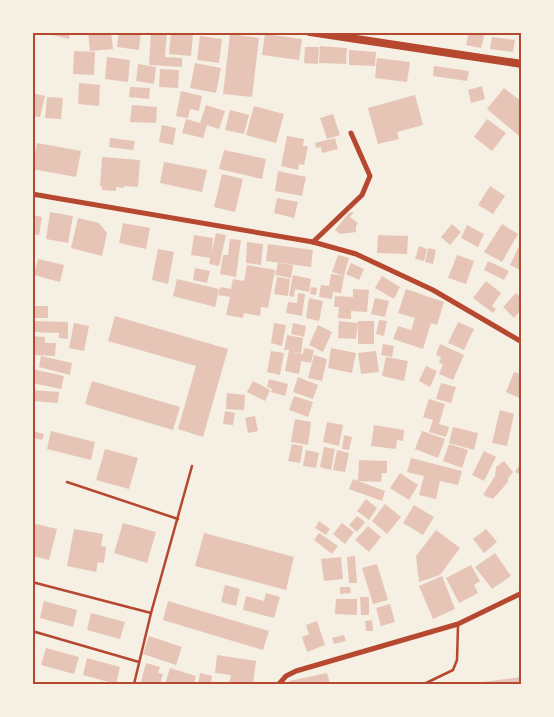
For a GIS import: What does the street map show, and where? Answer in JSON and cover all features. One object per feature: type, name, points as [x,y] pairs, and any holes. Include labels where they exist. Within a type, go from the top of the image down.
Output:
[{"type":"main road","points":[[310,32],[522,64]]},
{"type":"street","points":[[313,242],[362,195],[367,187],[370,176],[351,133]]},
{"type":"street","points":[[32,194],[313,242],[356,254],[432,290],[522,342]]},
{"type":"street","points":[[279,684],[286,676],[307,667],[458,624],[522,593]]},
{"type":"lane","points":[[134,684],[151,613],[192,466]]},
{"type":"lane","points":[[67,482],[178,519]]},
{"type":"lane","points":[[32,582],[151,613]]},
{"type":"lane","points":[[424,684],[453,670],[457,660],[458,624]]},
{"type":"lane","points":[[32,631],[139,662]]},
{"type":"building","points":[[40,32],[70,32],[69,39]]},
{"type":"building","points":[[88,32],[111,32],[113,49],[90,51]]},
{"type":"building","points":[[119,32],[141,32],[139,50],[117,47]]},
{"type":"building","points":[[151,32],[167,32],[165,57],[182,58],[182,67],[149,65]]},
{"type":"building","points":[[171,32],[193,34],[191,56],[169,54]]},
{"type":"building","points":[[469,32],[485,32],[481,48],[466,45]]},
{"type":"building","points":[[230,34],[259,38],[252,97],[223,94]]},
{"type":"building","points":[[265,34],[302,39],[299,60],[262,55]]},
{"type":"building","points":[[200,36],[222,39],[219,63],[197,60]]},
{"type":"building","points":[[492,37],[515,40],[513,52],[490,49]]},
{"type":"building","points":[[320,46],[347,48],[346,64],[319,63]]},
{"type":"building","points":[[305,47],[319,47],[318,64],[304,63]]},
{"type":"building","points":[[349,50],[376,52],[375,66],[349,65]]},
{"type":"building","points":[[74,51],[95,52],[94,75],[73,74]]},
{"type":"building","points":[[107,57],[130,60],[128,82],[105,79]]},
{"type":"building","points":[[377,58],[410,62],[407,82],[375,78]]},
{"type":"building","points":[[195,63],[221,68],[216,93],[190,88]]},
{"type":"building","points":[[138,64],[156,67],[154,84],[136,81]]},
{"type":"building","points":[[434,66],[469,71],[467,81],[433,76]]},
{"type":"building","points":[[160,69],[179,70],[178,88],[159,87]]},
{"type":"building","points":[[79,83],[100,85],[99,106],[78,104]]},
{"type":"building","points":[[482,86],[485,99],[471,103],[468,90]]},
{"type":"building","points":[[130,87],[150,88],[149,99],[129,97]]},
{"type":"building","points":[[504,88],[522,102],[522,133],[519,136],[487,109]]},
{"type":"building","points":[[181,91],[202,96],[199,111],[190,109],[188,118],[176,116]]},
{"type":"building","points":[[32,93],[45,96],[40,117],[32,116]]},
{"type":"building","points":[[415,95],[423,125],[397,132],[399,139],[378,144],[368,108]]},
{"type":"building","points":[[47,97],[63,98],[61,119],[45,118]]},
{"type":"building","points":[[132,105],[157,107],[156,123],[130,122]]},
{"type":"building","points":[[206,105],[225,111],[219,129],[207,125],[203,138],[182,133],[186,119],[200,123]]},
{"type":"building","points":[[254,106],[284,114],[276,143],[246,135]]},
{"type":"building","points":[[230,110],[249,115],[244,134],[225,130]]},
{"type":"building","points":[[333,114],[340,135],[327,139],[320,118]]},
{"type":"building","points":[[487,119],[506,133],[492,151],[474,137]]},
{"type":"building","points":[[162,125],[176,128],[173,145],[159,142]]},
{"type":"building","points":[[287,136],[304,139],[303,146],[308,146],[304,165],[299,164],[298,170],[281,166]]},
{"type":"building","points":[[110,138],[135,141],[133,150],[109,147]]},
{"type":"building","points":[[335,138],[338,149],[322,153],[321,147],[316,148],[315,143]]},
{"type":"building","points":[[37,143],[81,151],[76,177],[32,169]]},
{"type":"building","points":[[224,150],[266,159],[262,179],[219,169]]},
{"type":"building","points":[[102,157],[140,160],[138,187],[116,187],[116,191],[102,190],[102,186],[100,186]]},
{"type":"building","points":[[164,162],[207,170],[202,192],[160,183]]},
{"type":"building","points":[[278,171],[306,177],[302,196],[275,191]]},
{"type":"building","points":[[222,174],[243,179],[235,212],[214,207]]},
{"type":"building","points":[[490,186],[505,196],[493,214],[478,205]]},
{"type":"building","points":[[277,198],[298,202],[294,218],[274,213]]},
{"type":"building","points":[[50,212],[73,216],[68,243],[46,239]]},
{"type":"building","points":[[354,212],[350,217],[358,223],[356,232],[340,234],[335,230],[349,213]]},
{"type":"building","points":[[32,215],[42,217],[39,235],[32,234]]},
{"type":"building","points":[[78,218],[99,223],[107,233],[102,256],[71,248]]},
{"type":"building","points":[[123,223],[150,228],[146,249],[119,243]]},
{"type":"building","points":[[452,224],[461,232],[450,245],[441,237]]},
{"type":"building","points":[[502,224],[518,234],[502,262],[484,252]]},
{"type":"building","points":[[467,225],[484,234],[478,247],[461,238]]},
{"type":"building","points":[[216,233],[226,235],[219,266],[209,264]]},
{"type":"building","points":[[194,235],[213,238],[211,258],[191,255]]},
{"type":"building","points":[[378,235],[408,236],[407,254],[377,253]]},
{"type":"building","points":[[230,239],[241,240],[236,277],[220,274],[223,255],[228,255]]},
{"type":"building","points":[[247,242],[263,244],[261,265],[246,263]]},
{"type":"building","points":[[268,244],[313,250],[311,267],[266,261]]},
{"type":"building","points":[[520,244],[522,245],[522,271],[510,265]]},
{"type":"building","points":[[419,246],[427,249],[424,261],[415,259]]},
{"type":"building","points":[[428,248],[436,250],[433,264],[425,262]]},
{"type":"building","points":[[158,249],[174,252],[168,284],[152,280]]},
{"type":"building","points":[[338,255],[349,258],[344,276],[332,272]]},
{"type":"building","points":[[457,255],[474,261],[466,284],[448,278]]},
{"type":"building","points":[[38,259],[64,265],[60,282],[34,275]]},
{"type":"building","points":[[488,261],[509,271],[504,280],[484,270]]},
{"type":"building","points":[[278,263],[293,265],[291,278],[275,275]]},
{"type":"building","points":[[351,263],[364,269],[359,280],[346,274]]},
{"type":"building","points":[[247,265],[275,270],[268,308],[261,307],[260,316],[244,313],[243,318],[226,315],[230,297],[218,295],[220,287],[231,289],[233,279],[244,281]]},
{"type":"building","points":[[195,268],[210,271],[207,283],[193,280]]},
{"type":"building","points":[[331,274],[344,276],[341,293],[333,292],[332,299],[319,297],[321,285],[329,286]]},
{"type":"building","points":[[293,275],[311,279],[309,292],[295,289],[294,297],[289,296]]},
{"type":"building","points":[[382,276],[400,287],[394,299],[375,288]]},
{"type":"building","points":[[277,277],[290,279],[288,296],[274,294]]},
{"type":"building","points":[[177,279],[219,289],[215,307],[173,296]]},
{"type":"building","points":[[486,281],[501,293],[492,306],[496,309],[493,313],[473,298]]},
{"type":"building","points":[[311,287],[317,288],[316,295],[310,294]]},
{"type":"building","points":[[353,289],[369,290],[367,312],[351,311],[351,319],[338,318],[339,307],[334,307],[335,296],[353,297]]},
{"type":"building","points":[[406,289],[444,302],[437,325],[431,323],[423,349],[393,339],[398,326],[411,330],[415,318],[398,313]]},
{"type":"building","points":[[298,293],[305,294],[302,316],[286,313],[288,302],[297,303]]},
{"type":"building","points":[[516,293],[522,298],[522,309],[514,318],[503,307]]},
{"type":"building","points":[[309,298],[323,301],[319,321],[306,318]]},
{"type":"building","points":[[375,298],[389,301],[385,317],[371,314]]},
{"type":"building","points":[[33,306],[48,306],[48,318],[32,318]]},
{"type":"building","points":[[115,316],[228,349],[203,437],[178,429],[196,366],[108,341]]},
{"type":"building","points":[[379,320],[387,321],[384,336],[376,334]]},
{"type":"building","points":[[32,321],[68,322],[68,339],[59,338],[59,333],[32,332]]},
{"type":"building","points":[[339,321],[358,323],[356,339],[338,338]]},
{"type":"building","points":[[358,321],[374,321],[374,344],[358,344]]},
{"type":"building","points":[[458,322],[474,329],[464,350],[448,343]]},
{"type":"building","points":[[74,323],[89,326],[84,351],[69,348]]},
{"type":"building","points":[[274,323],[286,325],[282,346],[271,343]]},
{"type":"building","points":[[293,323],[306,326],[304,337],[291,334]]},
{"type":"building","points":[[318,325],[332,332],[323,352],[309,345]]},
{"type":"building","points":[[287,335],[303,338],[301,353],[292,352],[303,354],[304,348],[314,350],[311,363],[301,361],[299,374],[285,371],[289,350],[284,350]]},
{"type":"building","points":[[32,336],[45,337],[45,343],[56,343],[55,356],[32,355]]},
{"type":"building","points":[[383,344],[394,346],[392,357],[381,355]]},
{"type":"building","points":[[440,344],[464,355],[453,380],[439,374],[443,364],[439,363],[441,357],[436,355]]},
{"type":"building","points":[[331,348],[356,353],[352,373],[328,368]]},
{"type":"building","points":[[271,351],[284,353],[280,375],[267,372]]},
{"type":"building","points":[[376,351],[379,372],[361,374],[358,353]]},
{"type":"building","points":[[314,355],[327,359],[322,381],[308,378]]},
{"type":"building","points":[[41,356],[72,363],[70,375],[39,367]]},
{"type":"building","points":[[386,357],[408,361],[404,381],[382,376]]},
{"type":"building","points":[[426,366],[437,371],[430,387],[419,381]]},
{"type":"building","points":[[32,369],[64,376],[61,389],[32,383]]},
{"type":"building","points":[[514,372],[522,375],[522,399],[506,392]]},
{"type":"building","points":[[298,377],[318,385],[313,399],[293,392]]},
{"type":"building","points":[[269,379],[288,384],[285,396],[271,392],[272,389],[267,387]]},
{"type":"building","points":[[92,381],[180,407],[173,430],[85,404]]},
{"type":"building","points":[[253,381],[270,390],[265,401],[247,392]]},
{"type":"building","points":[[441,383],[456,387],[451,403],[436,399]]},
{"type":"building","points":[[32,390],[59,392],[58,403],[32,401]]},
{"type":"building","points":[[227,393],[245,395],[244,410],[226,409]]},
{"type":"building","points":[[294,396],[313,402],[308,417],[289,410]]},
{"type":"building","points":[[429,399],[445,404],[439,424],[449,427],[446,437],[429,432],[433,420],[423,417]]},
{"type":"building","points":[[500,410],[514,414],[507,446],[492,443]]},
{"type":"building","points":[[225,411],[235,413],[233,425],[223,424]]},
{"type":"building","points":[[255,416],[258,431],[248,433],[245,418]]},
{"type":"building","points":[[295,419],[311,422],[308,445],[291,442]]},
{"type":"building","points":[[327,422],[343,425],[339,446],[323,442]]},
{"type":"building","points":[[374,425],[404,430],[403,441],[397,440],[396,449],[371,446]]},
{"type":"building","points":[[453,427],[478,433],[474,450],[449,443]]},
{"type":"building","points":[[32,431],[44,434],[42,440],[34,438],[32,442]]},
{"type":"building","points":[[51,431],[95,442],[91,460],[47,449]]},
{"type":"building","points":[[422,431],[445,439],[438,458],[415,449]]},
{"type":"building","points":[[344,435],[352,437],[349,450],[342,449]]},
{"type":"building","points":[[292,444],[303,446],[300,463],[288,461]]},
{"type":"building","points":[[449,444],[468,450],[462,468],[443,461]]},
{"type":"building","points":[[324,447],[335,449],[331,470],[320,467]]},
{"type":"building","points":[[105,449],[138,458],[129,489],[96,480]]},
{"type":"building","points":[[306,450],[319,453],[316,468],[303,466]]},
{"type":"building","points":[[337,450],[349,453],[345,472],[333,470]]},
{"type":"building","points":[[484,451],[496,457],[484,481],[472,475]]},
{"type":"building","points":[[411,458],[462,471],[458,485],[440,481],[436,499],[419,495],[424,476],[407,472]]},
{"type":"building","points":[[359,460],[387,461],[387,473],[382,473],[381,482],[358,481]]},
{"type":"building","points":[[504,461],[513,472],[508,478],[508,482],[493,499],[483,495],[495,476],[496,467]]},
{"type":"building","points":[[522,462],[522,475],[515,472]]},
{"type":"building","points":[[400,473],[418,485],[409,500],[390,488]]},
{"type":"building","points":[[353,479],[385,491],[382,501],[349,489]]},
{"type":"building","points":[[366,499],[377,508],[369,520],[357,511]]},
{"type":"building","points":[[385,504],[401,517],[387,534],[372,521]]},
{"type":"building","points":[[414,505],[434,517],[423,535],[403,523]]},
{"type":"building","points":[[357,516],[365,522],[357,532],[349,525]]},
{"type":"building","points":[[319,521],[330,529],[326,535],[315,528]]},
{"type":"building","points":[[32,523],[57,529],[49,560],[32,556]]},
{"type":"building","points":[[123,523],[156,532],[147,563],[114,553]]},
{"type":"building","points":[[342,523],[354,532],[345,544],[333,534]]},
{"type":"building","points":[[368,526],[381,537],[369,552],[355,540]]},
{"type":"building","points":[[74,529],[103,534],[101,546],[106,547],[104,563],[98,562],[96,572],[67,566]]},
{"type":"building","points":[[486,529],[497,542],[484,553],[473,539]]},
{"type":"building","points":[[436,530],[460,548],[440,575],[419,582],[416,556]]},
{"type":"building","points":[[204,533],[294,557],[286,590],[195,566]]},
{"type":"building","points":[[319,533],[338,546],[332,554],[314,540]]},
{"type":"building","points":[[495,553],[511,576],[492,589],[475,567]]},
{"type":"building","points":[[355,556],[357,583],[349,583],[347,557]]},
{"type":"building","points":[[341,557],[343,579],[324,581],[321,559]]},
{"type":"building","points":[[377,564],[388,600],[373,604],[362,568]]},
{"type":"building","points":[[471,565],[480,581],[474,585],[478,593],[459,603],[446,578]]},
{"type":"building","points":[[442,576],[455,609],[433,619],[419,586]]},
{"type":"building","points":[[225,585],[240,589],[236,606],[221,602]]},
{"type":"building","points":[[340,587],[350,587],[351,593],[340,594]]},
{"type":"building","points":[[266,593],[280,597],[274,618],[243,610],[246,596],[264,601]]},
{"type":"building","points":[[360,597],[369,597],[369,615],[361,615]]},
{"type":"building","points":[[336,599],[357,599],[357,615],[335,614]]},
{"type":"building","points":[[44,601],[77,610],[73,627],[40,618]]},
{"type":"building","points":[[168,601],[269,631],[263,650],[163,620]]},
{"type":"building","points":[[390,604],[395,622],[381,626],[376,608]]},
{"type":"building","points":[[91,613],[125,622],[120,639],[87,630]]},
{"type":"building","points":[[372,620],[373,631],[366,631],[365,621]]},
{"type":"building","points":[[317,621],[325,645],[307,652],[302,637],[309,634],[306,625]]},
{"type":"building","points":[[344,635],[346,641],[334,644],[332,638]]},
{"type":"building","points":[[149,636],[182,647],[176,665],[143,654]]},
{"type":"building","points":[[46,648],[79,657],[74,674],[41,665]]},
{"type":"building","points":[[217,655],[256,661],[253,684],[229,684],[231,675],[215,673]]},
{"type":"building","points":[[87,658],[120,667],[116,684],[83,675]]},
{"type":"building","points":[[146,663],[160,667],[158,673],[163,674],[160,684],[141,682]]},
{"type":"building","points":[[170,668],[196,676],[194,684],[165,684]]},
{"type":"building","points":[[200,673],[212,676],[211,684],[198,684]]},
{"type":"building","points":[[327,673],[330,684],[289,684],[289,681]]},
{"type":"building","points":[[522,677],[522,684],[475,683]]}]
